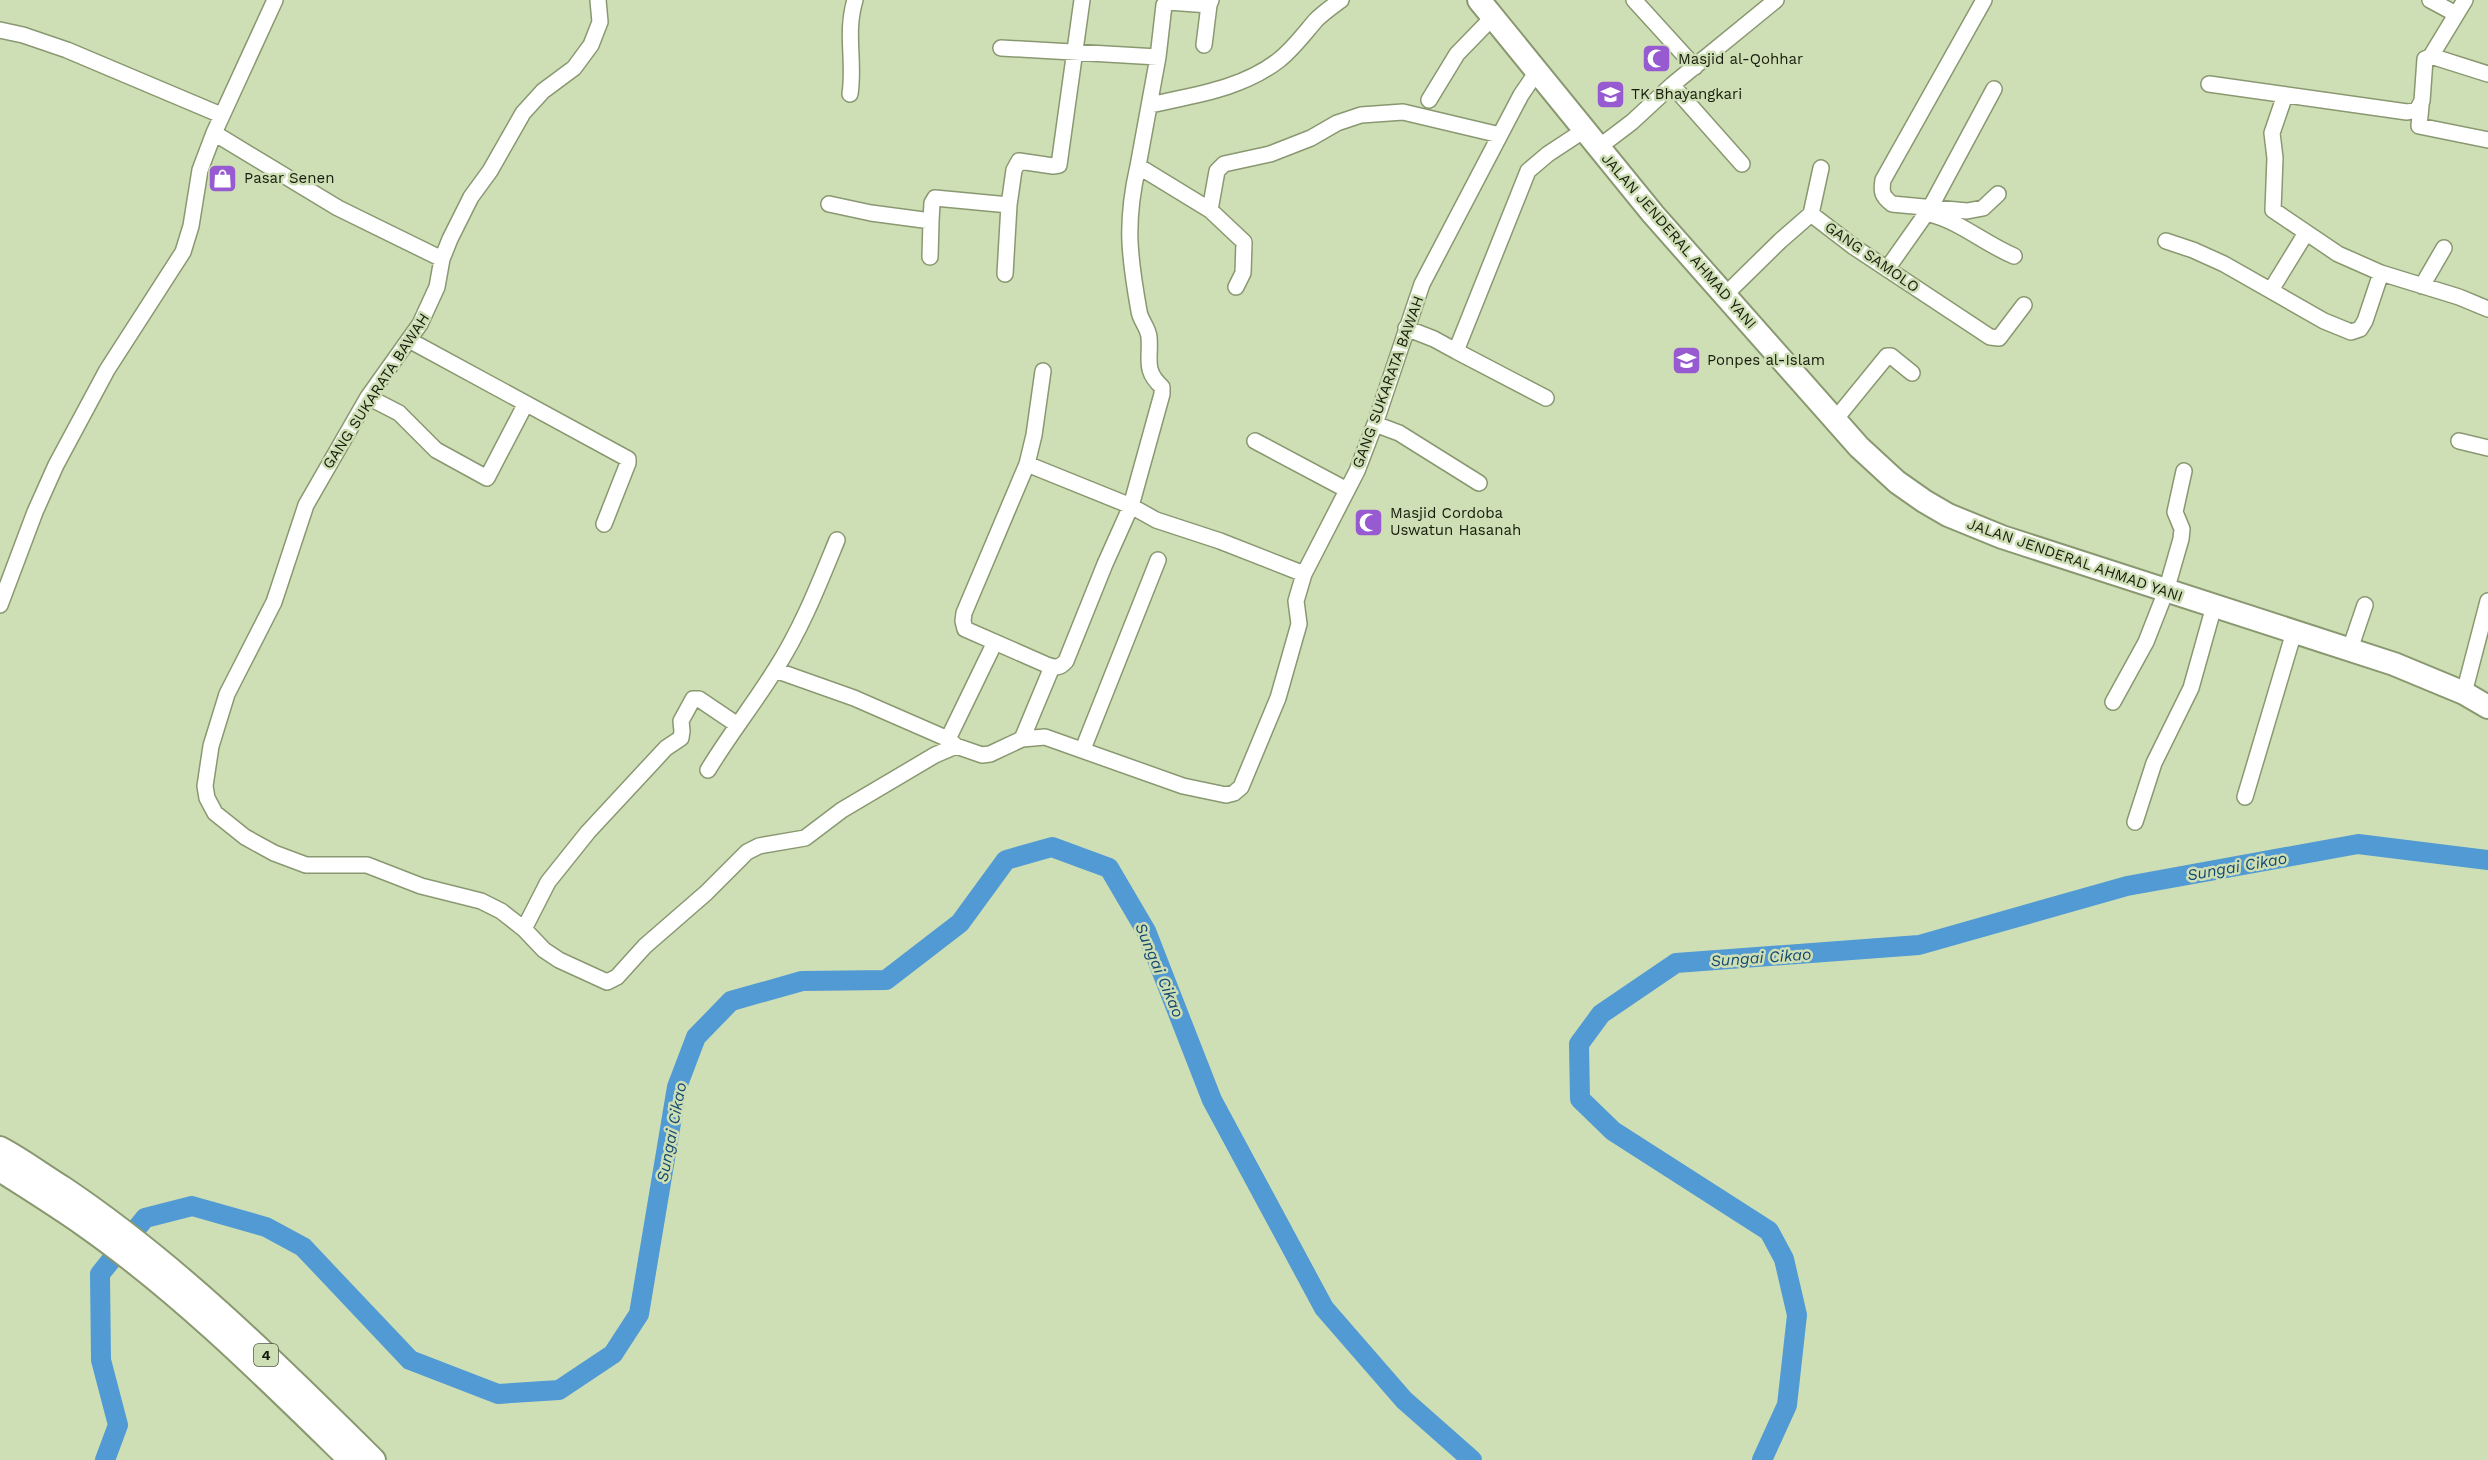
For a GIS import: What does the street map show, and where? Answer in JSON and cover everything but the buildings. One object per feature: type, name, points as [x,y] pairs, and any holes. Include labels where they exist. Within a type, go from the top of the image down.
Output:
[{"type":"highway","name":"JALAN JENDERAL AHMAD YANI","points":[[1485,9],[1597,139],[1653,214],[1834,421],[1897,482],[1948,515],[2002,537],[2350,649],[2464,693],[2488,707]]},
{"type":"highway","name":"4","points":[[0,1148],[274,1362],[374,1460]]},
{"type":"highway","name":"4","points":[[0,1170],[91,1218]]},
{"type":"highway","name":"4","points":[[148,1262],[350,1460]]},
{"type":"street","points":[[0,605],[31,522],[56,465],[107,370],[183,252],[191,226],[200,170],[221,115],[275,0]]},
{"type":"street","name":"GANG SUKARATA BAWAH","points":[[598,0],[600,22],[591,45],[574,68],[543,91],[523,113],[490,171],[471,197],[442,259],[437,287],[430,306],[368,397],[306,505],[274,602],[226,694],[211,746],[205,776],[205,794],[215,813],[245,837],[274,853],[306,865],[367,866],[421,886],[481,901],[501,911],[524,929],[544,950],[559,960],[603,980],[613,980],[645,946],[706,893],[747,852],[759,846],[805,838],[842,810],[935,755],[952,742],[981,754],[990,754],[1022,739],[1045,737],[1183,786],[1217,794],[1234,793],[1241,787],[1278,698],[1299,624],[1296,601],[1304,574],[1347,490],[1375,424],[1422,284],[1521,95],[1538,70]]},
{"type":"street","points":[[850,93],[851,64],[848,29],[855,0]]},
{"type":"street","points":[[1005,274],[1009,205],[1017,162],[1053,166],[1060,164],[1082,0]]},
{"type":"street","points":[[1150,105],[1205,94],[1261,73],[1280,60],[1317,19],[1341,0]]},
{"type":"street","points":[[1634,0],[1695,67]]},
{"type":"street","points":[[1456,351],[1528,171],[1548,154],[1597,139],[1632,122],[1672,85],[1776,0]]},
{"type":"street","points":[[1984,0],[1883,180],[1881,190],[1884,197],[1892,204],[1929,211],[1977,210],[1983,208],[1998,194]]},
{"type":"street","points":[[2430,0],[2456,14]]},
{"type":"street","points":[[2465,0],[2431,56],[2425,59],[2419,126],[2488,140]]},
{"type":"street","points":[[1043,371],[1034,435],[1027,464],[963,621],[965,629],[1052,667],[1062,666],[1066,661],[1131,506],[1162,394],[1162,387],[1151,375],[1148,358],[1149,336],[1140,318],[1129,259],[1129,215],[1150,105],[1165,3],[1210,2],[1204,45]]},
{"type":"street","points":[[1430,100],[1485,9]]},
{"type":"street","points":[[0,30],[67,50],[221,115]]},
{"type":"street","points":[[1001,48],[1158,57]]},
{"type":"street","points":[[2431,56],[2488,74]]},
{"type":"street","points":[[2209,84],[2407,112],[2421,106]]},
{"type":"street","points":[[1672,85],[1742,164]]},
{"type":"street","points":[[1887,269],[1929,211],[1994,88]]},
{"type":"street","points":[[2285,95],[2272,133],[2275,158],[2273,210],[2347,259],[2488,309]]},
{"type":"street","points":[[1210,210],[1217,171],[1224,164],[1270,154],[1311,138],[1337,123],[1361,115],[1403,112],[1500,135]]},
{"type":"street","points":[[214,133],[338,208],[442,259]]},
{"type":"street","points":[[1138,166],[1210,210],[1246,246],[1243,273],[1236,287]]},
{"type":"street","points":[[1811,214],[1821,168]]},
{"type":"street","points":[[930,257],[932,203],[935,198],[1009,205]]},
{"type":"street","points":[[830,204],[871,213],[931,221]]},
{"type":"street","points":[[1929,211],[1956,223],[1995,248],[2014,256]]},
{"type":"street","name":"GANG SAMOLO","points":[[1725,295],[1786,235],[1811,214],[1887,269],[1995,339],[1999,338],[2024,305]]},
{"type":"street","points":[[2271,290],[2306,233]]},
{"type":"street","points":[[2166,241],[2193,250],[2271,290],[2324,321],[2351,332],[2360,329],[2365,321],[2382,273]]},
{"type":"street","points":[[2422,286],[2444,248]]},
{"type":"street","points":[[1406,328],[1434,339],[1546,398]]},
{"type":"street","points":[[409,340],[628,459],[604,524]]},
{"type":"street","points":[[1834,421],[1887,356],[1891,356],[1912,372]]},
{"type":"street","points":[[368,397],[399,413],[436,450],[487,478],[525,405]]},
{"type":"street","points":[[1375,424],[1422,447],[1479,483]]},
{"type":"street","points":[[1255,441],[1347,490]]},
{"type":"street","points":[[2459,441],[2488,448]]},
{"type":"street","points":[[1027,464],[1131,506],[1156,520],[1220,541],[1304,574]]},
{"type":"street","points":[[2113,702],[2146,642],[2166,591],[2181,539],[2182,530],[2175,512],[2184,471]]},
{"type":"street","points":[[708,770],[736,724],[775,670],[818,589],[837,540]]},
{"type":"street","points":[[1083,749],[1158,560]]},
{"type":"street","points":[[2464,693],[2482,651],[2488,601]]},
{"type":"street","points":[[2350,649],[2365,605]]},
{"type":"street","points":[[2135,822],[2154,763],[2191,688],[2214,606]]},
{"type":"street","points":[[2245,797],[2294,632]]},
{"type":"street","points":[[775,670],[864,702],[952,742],[995,642]]},
{"type":"street","points":[[1022,739],[1052,667]]},
{"type":"street","points":[[524,929],[548,882],[588,832],[666,748],[681,738],[681,721],[693,699],[699,699],[736,724]]},
{"type":"waterway","name":"Sungai Cikao","points":[[1762,1460],[1787,1405],[1797,1315],[1784,1259],[1769,1231],[1613,1131],[1580,1099],[1579,1044],[1601,1014],[1676,963],[1919,945],[2127,886],[2358,844],[2488,860]]},
{"type":"waterway","name":"Sungai Cikao","points":[[105,1460],[118,1425],[101,1360],[100,1274],[145,1218],[192,1206],[266,1227],[303,1247],[410,1360],[498,1394],[559,1390],[613,1354],[639,1314],[677,1087],[696,1037],[731,1001],[802,981],[886,980],[960,923],[1006,860],[1052,847],[1109,868],[1146,931],[1212,1100],[1324,1308],[1404,1400],[1472,1460]]},
{"type":"place","name":"Masjid al-Qohhar","points":[[1657,59]]},
{"type":"place","name":"TK Bhayangkari","points":[[1610,94]]},
{"type":"place","name":"Pasar Senen","points":[[223,178]]},
{"type":"place","name":"Ponpes al-Islam","points":[[1686,360]]},
{"type":"place","name":"Masjid Cordoba Uswatun Hasanah","points":[[1369,522]]}]
